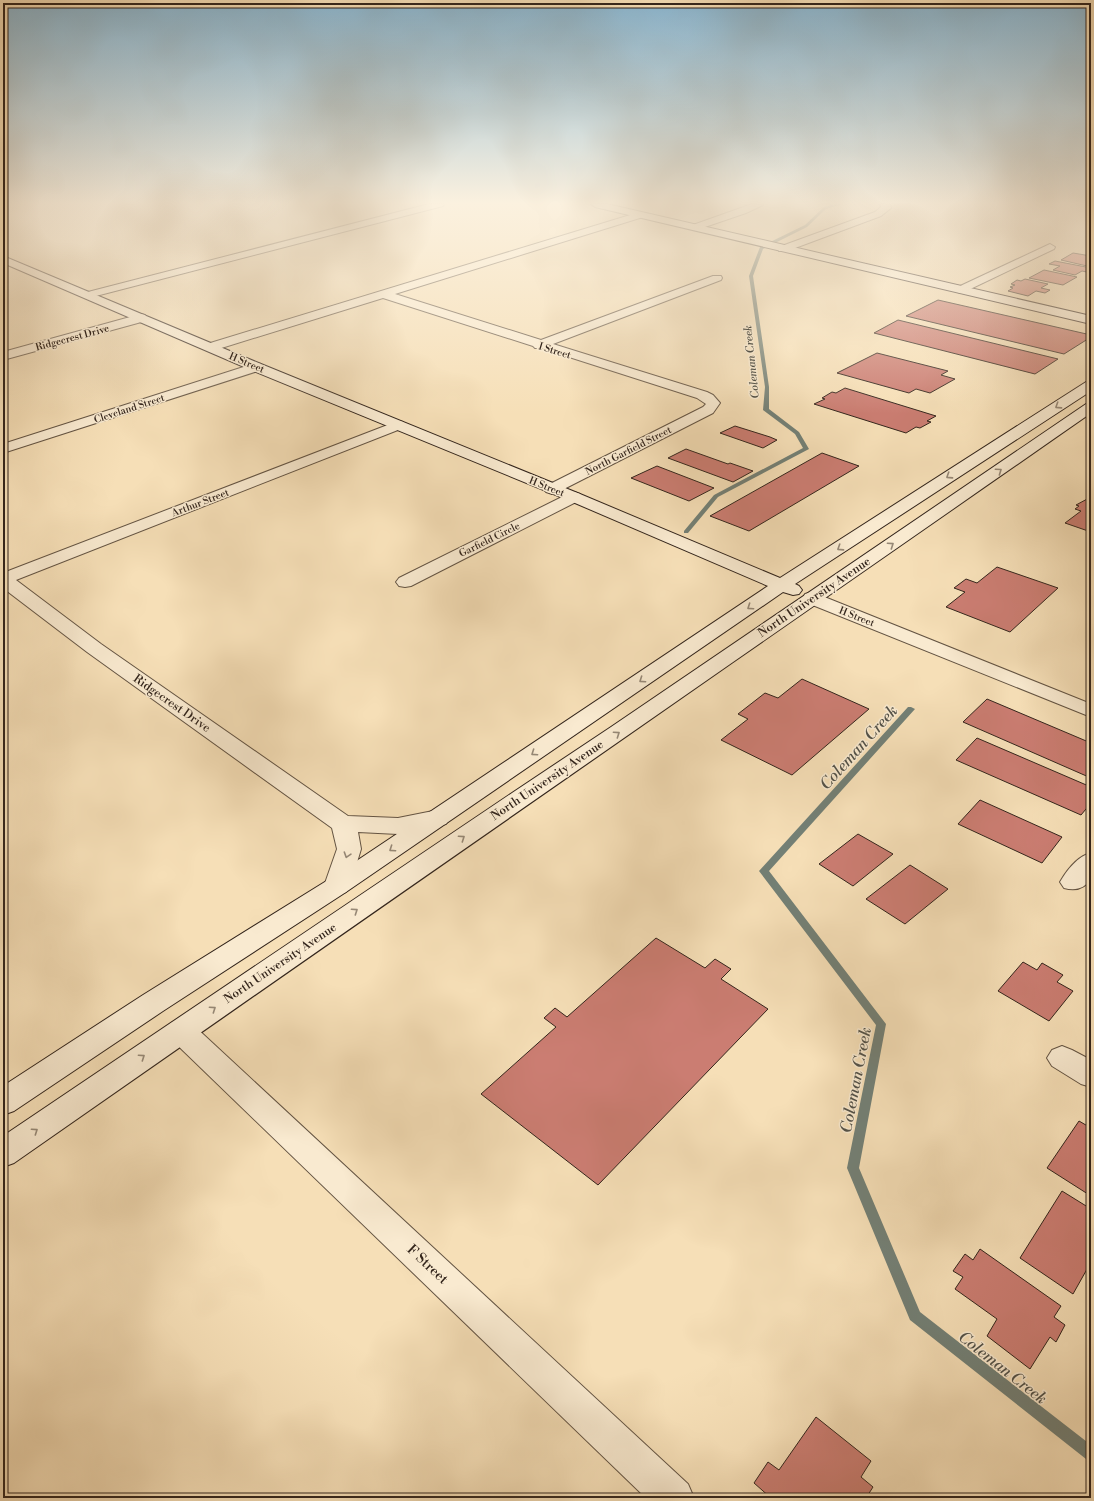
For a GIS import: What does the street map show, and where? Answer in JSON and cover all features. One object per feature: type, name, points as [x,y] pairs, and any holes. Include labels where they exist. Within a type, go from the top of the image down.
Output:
[{"type":"street","name":"H Street","points":[[39,274],[256,366],[574,497],[812,598],[1091,712]]},
{"type":"street","points":[[88,295],[169,274]]},
{"type":"street","points":[[211,347],[447,274]]},
{"type":"street","points":[[891,274],[1091,320]]},
{"type":"street","points":[[960,290],[993,274]]},
{"type":"street","points":[[539,345],[717,278]]},
{"type":"street","name":"I Street","points":[[382,294],[539,345],[702,395],[713,403],[712,406],[704,411]]},
{"type":"street","name":"Ridgecrest Drive","points":[[3,356],[141,318]]},
{"type":"street","name":"Cleveland Street","points":[[3,448],[256,366]]},
{"type":"street","points":[[3,1102],[153,1003],[337,886],[782,585],[1091,385]]},
{"type":"street","name":"North University Avenue","points":[[3,1153],[1091,407]]},
{"type":"street","name":"North Garfield Street","points":[[552,489],[704,411]]},
{"type":"street","name":"Arthur Street","points":[[3,579],[398,425]]},
{"type":"street","name":"Garfield Circle","points":[[405,582],[574,497]]},
{"type":"street","name":"Ridgecrest Drive","points":[[3,579],[94,648],[343,824]]},
{"type":"street","points":[[337,886],[349,849],[348,839],[343,824],[398,826],[438,818]]},
{"type":"street","points":[[1073,882],[1091,861]]},
{"type":"street","name":"F Street","points":[[181,1031],[674,1498]]},
{"type":"street","points":[[1062,1058],[1091,1074]]},
{"type":"building","points":[[1036,274],[1063,274],[1077,277],[1063,285],[1029,278]]},
{"type":"building","points":[[1025,279],[1048,284],[1041,288],[1050,290],[1045,293],[1036,291],[1028,296],[1008,291],[1013,288],[1010,287],[1015,285],[1011,284],[1017,280],[1021,281]]},
{"type":"building","points":[[938,300],[1091,335],[1091,337],[1064,354],[906,316]]},
{"type":"building","points":[[898,320],[1058,359],[1035,374],[874,333]]},
{"type":"building","points":[[877,353],[948,371],[941,375],[955,379],[930,393],[916,389],[909,393],[837,373]]},
{"type":"building","points":[[845,388],[936,416],[927,421],[931,422],[920,428],[916,427],[906,433],[814,404],[825,399],[822,398],[832,392],[836,393]]},
{"type":"building","points":[[735,426],[777,440],[763,448],[720,433]]},
{"type":"building","points":[[686,449],[753,471],[733,482],[668,458]]},
{"type":"building","points":[[822,453],[859,466],[749,531],[710,516]]},
{"type":"building","points":[[657,466],[714,488],[689,501],[631,478]]},
{"type":"building","points":[[1091,498],[1091,532],[1065,523],[1081,511],[1075,509],[1079,506],[1076,505]]},
{"type":"building","points":[[997,567],[1058,588],[1010,632],[946,607],[965,592],[954,588],[966,579],[977,583]]},
{"type":"building","points":[[802,679],[869,709],[792,775],[721,740],[748,719],[738,714],[765,693],[778,698]]},
{"type":"building","points":[[987,699],[1091,743],[1091,778],[963,722]]},
{"type":"building","points":[[977,738],[1091,787],[1091,803],[1081,815],[956,760]]},
{"type":"building","points":[[980,800],[1062,837],[1042,863],[958,824]]},
{"type":"building","points":[[858,834],[893,854],[853,886],[819,864]]},
{"type":"building","points":[[910,865],[948,889],[905,924],[866,899]]},
{"type":"building","points":[[656,938],[705,968],[715,959],[731,969],[721,979],[768,1009],[598,1185],[481,1094],[556,1027],[544,1018],[555,1008],[567,1017]]},
{"type":"building","points":[[1023,962],[1037,970],[1042,963],[1063,975],[1057,982],[1073,991],[1049,1021],[998,991]]},
{"type":"building","points":[[1079,1121],[1091,1128],[1091,1196],[1047,1168]]},
{"type":"building","points":[[1062,1191],[1091,1209],[1091,1262],[1073,1294],[1020,1258]]},
{"type":"building","points":[[980,1249],[1061,1306],[1054,1317],[1065,1325],[1056,1342],[1050,1337],[1030,1369],[987,1336],[997,1319],[955,1289],[963,1277],[953,1271],[965,1254],[973,1260]]},
{"type":"building","points":[[816,1417],[871,1461],[861,1477],[873,1487],[866,1498],[771,1498],[754,1483],[768,1462],[779,1470]]},
{"type":"waterway","name":"Coleman Creek","points":[[686,532],[716,496],[806,449],[797,433],[766,410],[767,387],[752,274]]},
{"type":"waterway","name":"Coleman Creek","points":[[911,709],[764,871],[881,1024],[853,1168],[915,1316],[1091,1454]]}]
